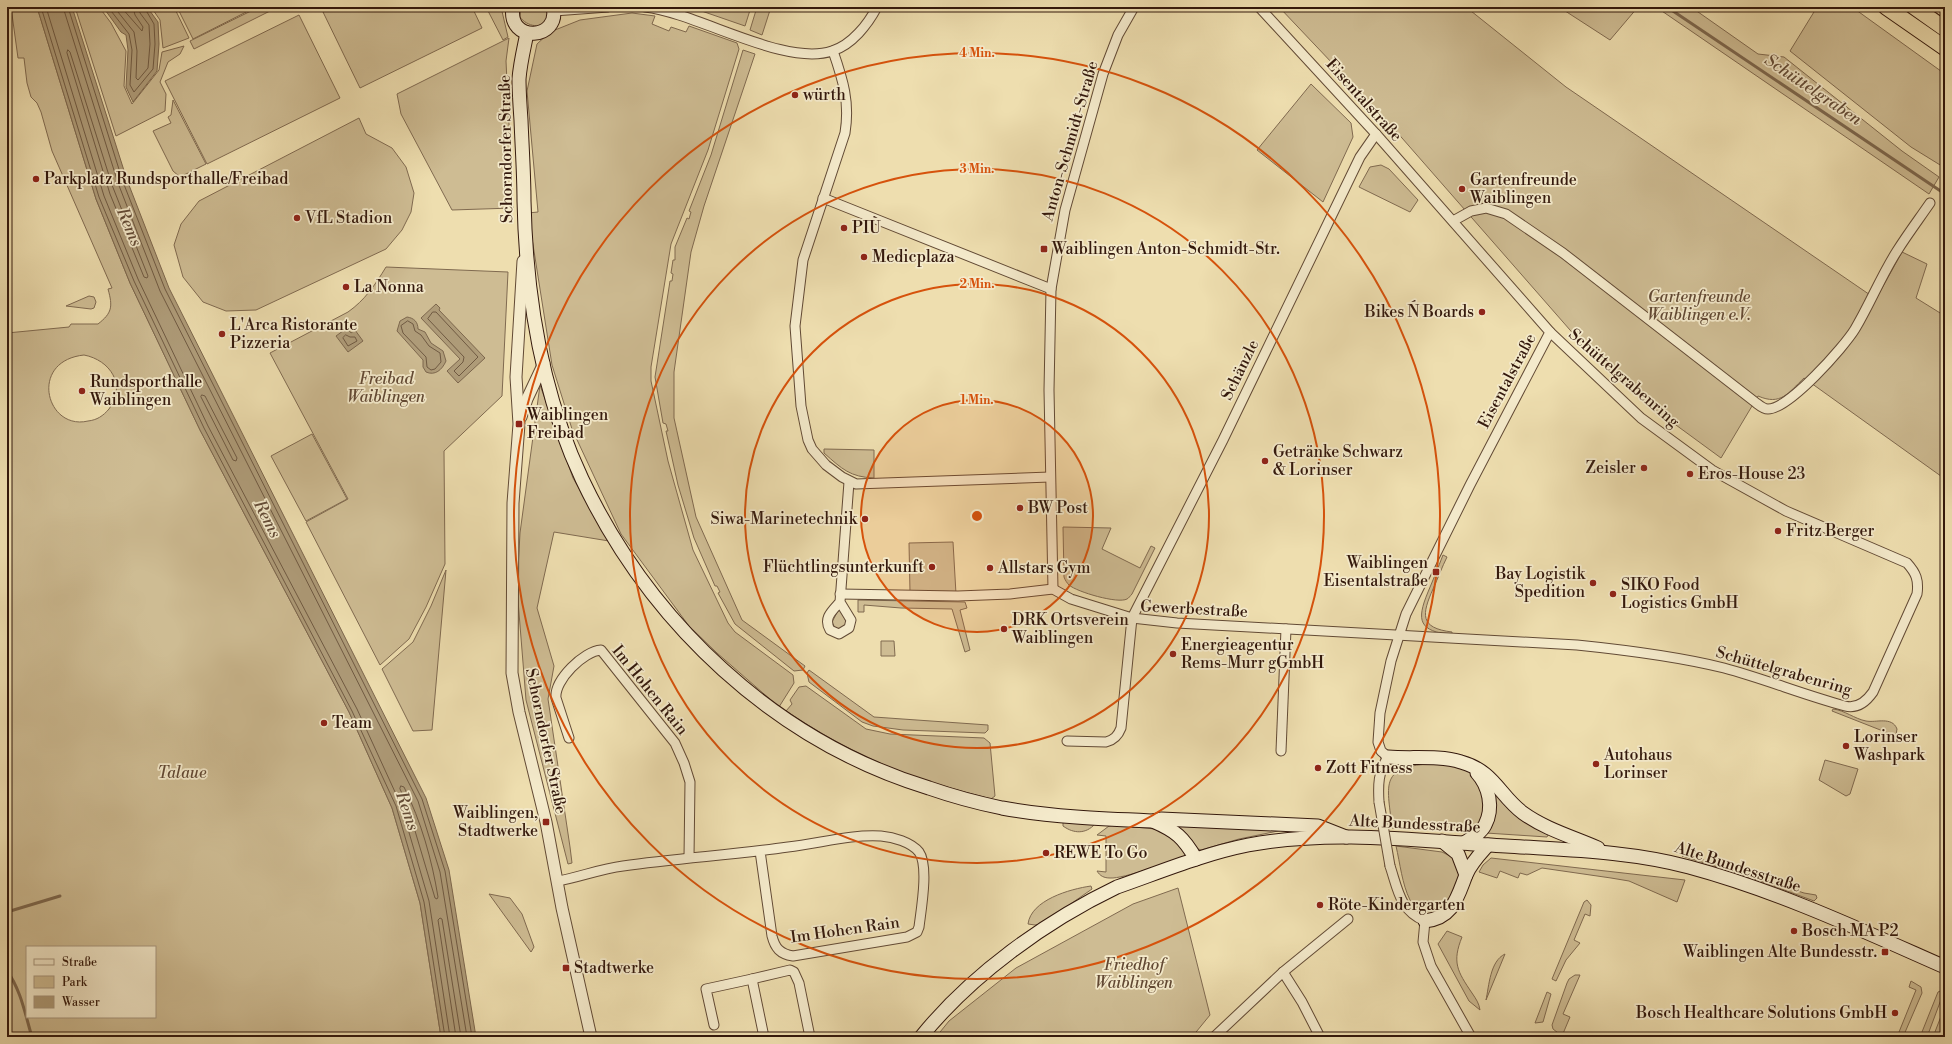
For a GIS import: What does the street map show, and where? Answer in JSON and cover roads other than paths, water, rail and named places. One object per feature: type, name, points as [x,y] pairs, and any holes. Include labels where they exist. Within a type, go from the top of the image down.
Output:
[{"type":"highway","points":[[1886,7],[1945,48]]},
{"type":"highway","points":[[1914,7],[1945,29]]},
{"type":"main road","points":[[513,7],[513,19],[516,25],[527,33],[533,34],[546,29],[553,18],[553,9]]},
{"type":"main road","name":"Schorndorfer Straße","points":[[527,33],[519,78],[525,241],[532,301],[544,363]]},
{"type":"main road","points":[[544,363],[559,418],[582,478],[610,531],[639,577],[660,604],[725,673],[777,714],[825,744],[854,759],[928,788],[1001,808],[1048,814],[1153,821],[1161,819],[1318,826],[1346,837]]},
{"type":"main road","points":[[1388,757],[1447,759],[1470,765],[1492,778],[1512,803],[1531,818],[1611,853]]},
{"type":"main road","points":[[1464,843],[1479,832],[1485,825],[1489,814],[1488,790],[1483,779],[1470,765]]},
{"type":"main road","points":[[1153,821],[1174,831],[1182,837],[1196,859]]},
{"type":"main road","name":"Alte Bundesstraße","points":[[921,1037],[941,1014],[976,981],[1027,941],[1065,916],[1117,887],[1196,859],[1264,843],[1308,838],[1409,838],[1611,853],[1665,861],[1748,885],[1853,926],[1945,967]]},
{"type":"main road","points":[[1442,841],[1458,854],[1466,875]]},
{"type":"main road","points":[[1425,921],[1434,920],[1444,916],[1451,909],[1463,887],[1466,875],[1475,860],[1488,845]]},
{"type":"street","points":[[553,9],[608,7]]},
{"type":"street","points":[[644,7],[688,18],[788,52],[810,54],[833,51],[857,34],[870,19],[877,7]]},
{"type":"street","name":"Anton-Schmidt-Straße","points":[[1053,589],[1048,348],[1051,289],[1065,210],[1104,74],[1118,35],[1134,7]]},
{"type":"street","name":"Eisentalstraße","points":[[1259,7],[1376,134],[1550,332],[1428,568],[1406,614],[1391,661],[1377,736],[1380,751],[1388,757]]},
{"type":"street","points":[[833,51],[842,78],[848,114],[845,133],[813,226],[800,276],[795,326],[799,389],[804,422],[812,449],[826,465],[849,482],[863,484],[1050,476]]},
{"type":"street","name":"Schänzle","points":[[1132,618],[1223,440],[1360,157],[1376,134]]},
{"type":"street","points":[[823,198],[1051,289]]},
{"type":"street","points":[[1453,221],[1471,211],[1486,208],[1506,214],[1563,253],[1755,402],[1768,409],[1783,403],[1800,390],[1841,348],[1854,331],[1896,252],[1930,203]]},
{"type":"street","name":"Schorndorfer Straße","points":[[525,241],[516,377],[519,424],[513,503],[512,672],[519,712],[536,778],[558,881],[562,908],[591,1037]]},
{"type":"street","name":"Schüttelgrabenring","points":[[1399,636],[1628,650],[1723,668],[1850,707],[1864,702],[1873,692],[1917,594],[1918,584],[1916,574],[1907,563],[1786,511],[1712,470],[1641,418],[1550,332]]},
{"type":"street","name":"Schorndorfer Straße","points":[[519,424],[527,399],[544,363]]},
{"type":"street","points":[[849,482],[840,598],[1010,594],[1053,589],[1071,599],[1132,618]]},
{"type":"street","name":"Gewerbestraße","points":[[1067,741],[1106,742],[1111,741],[1119,734],[1121,728],[1132,618],[1177,623],[1399,636]]},
{"type":"street","points":[[1281,751],[1286,629]]},
{"type":"street","name":"Im Hohen Rain","points":[[569,738],[556,698],[555,692],[558,683],[583,658],[593,651],[601,650],[675,743],[684,763],[690,782],[689,857]]},
{"type":"street","points":[[1388,757],[1380,772],[1378,780],[1379,802],[1390,866],[1402,901],[1407,910],[1415,917],[1425,921],[1424,942],[1431,966],[1471,1037]]},
{"type":"street","name":"Im Hohen Rain","points":[[558,881],[574,878],[597,870],[689,857],[760,851],[870,836],[882,836],[904,842],[918,852],[922,857],[923,884],[919,927],[917,932],[907,937],[793,956],[783,953],[774,945],[760,851]]},
{"type":"street","points":[[1214,1037],[1283,972],[1348,919]]},
{"type":"street","points":[[714,1025],[706,989],[790,970],[794,972],[799,983],[810,1037]]},
{"type":"street","points":[[1283,972],[1320,1037]]},
{"type":"street","points":[[752,979],[764,1037]]},
{"type":"water","name":"Rems","points":[[37,7],[72,7],[127,180],[169,288],[426,798],[449,870],[476,1037],[441,1037],[420,903],[392,808],[349,712],[200,430],[130,283],[96,199]]},
{"type":"water","points":[[103,7],[147,7],[158,22],[159,44],[157,71],[133,102],[126,87],[128,50],[126,35],[121,32]]},
{"type":"water","points":[[436,304],[440,308],[439,310],[485,358],[458,383],[447,371],[460,359],[421,318]]},
{"type":"water","points":[[407,317],[412,318],[417,324],[418,329],[425,332],[431,343],[443,351],[446,361],[435,373],[426,372],[423,367],[423,360],[397,331],[400,321]]},
{"type":"water","points":[[347,328],[351,333],[355,330],[363,341],[348,352],[336,336]]},
{"type":"waterway","name":"Schüttelgraben","points":[[1667,7],[1945,194]]},
{"type":"waterway","points":[[7,912],[60,896]]},
{"type":"waterway","points":[[7,971],[16,986],[26,1015]]},
{"type":"waterway","points":[[27,1018],[32,1037]]},
{"type":"waterway","points":[[44,1037],[48,1035]]},
{"type":"place","name":"würth","points":[[795,95]]},
{"type":"place","name":"Parkplatz Rundsporthalle/Freibad","points":[[36,179]]},
{"type":"place","name":"Gartenfreunde Waiblingen","points":[[1462,189]]},
{"type":"place","name":"VfL Stadion","points":[[297,218]]},
{"type":"place","name":"PIÙ","points":[[844,228]]},
{"type":"place","name":"Waiblingen Anton-Schmidt-Str.","points":[[1044,249]]},
{"type":"place","name":"Medicplaza","points":[[864,257]]},
{"type":"place","name":"La Nonna","points":[[346,287]]},
{"type":"place","name":"Bikes Ń Boards","points":[[1482,312]]},
{"type":"place","name":"L'Arca Ristorante Pizzeria","points":[[222,334]]},
{"type":"place","name":"Rundsporthalle Waiblingen","points":[[82,391]]},
{"type":"place","name":"Waiblingen Freibad","points":[[519,424]]},
{"type":"place","name":"Getränke Schwarz & Lorinser","points":[[1265,461]]},
{"type":"place","name":"Zeisler","points":[[1644,468]]},
{"type":"place","name":"Eros-House 23","points":[[1690,474]]},
{"type":"place","name":"BW Post","points":[[1020,508]]},
{"type":"place","name":"Siwa-Marinetechnik","points":[[865,519]]},
{"type":"place","name":"Fritz Berger","points":[[1778,531]]},
{"type":"place","name":"Flüchtlingsunterkunft","points":[[932,567]]},
{"type":"place","name":"Allstars Gym","points":[[990,568]]},
{"type":"place","name":"Waiblingen Eisentalstraße","points":[[1436,572]]},
{"type":"place","name":"Bay Logistik Spedition","points":[[1593,583]]},
{"type":"place","name":"SIKO Food Logistics GmbH","points":[[1613,594]]},
{"type":"place","name":"DRK Ortsverein Waiblingen","points":[[1004,629]]},
{"type":"place","name":"Energieagentur Rems-Murr gGmbH","points":[[1173,654]]},
{"type":"place","name":"Team","points":[[324,723]]},
{"type":"place","name":"Lorinser Washpark","points":[[1846,746]]},
{"type":"place","name":"Autohaus Lorinser","points":[[1596,764]]},
{"type":"place","name":"Zott Fitness","points":[[1318,768]]},
{"type":"place","name":"Waiblingen, Stadtwerke","points":[[546,822]]},
{"type":"place","name":"REWE To Go","points":[[1046,853]]},
{"type":"place","name":"Röte-Kindergarten","points":[[1320,905]]},
{"type":"place","name":"Bosch MA P2","points":[[1794,931]]},
{"type":"place","name":"Waiblingen Alte Bundesstr.","points":[[1885,952]]},
{"type":"place","name":"Stadtwerke","points":[[566,968]]},
{"type":"place","name":"Bosch Healthcare Solutions GmbH","points":[[1895,1013]]},
{"type":"park label","name":"Gartenfreunde Waiblingen e.V.","points":[[1699,306]]},
{"type":"park label","name":"Freibad Waiblingen","points":[[386,388]]},
{"type":"park label","name":"Talaue","points":[[182,773]]},
{"type":"park label","name":"Friedhof Waiblingen","points":[[1134,974]]}]
